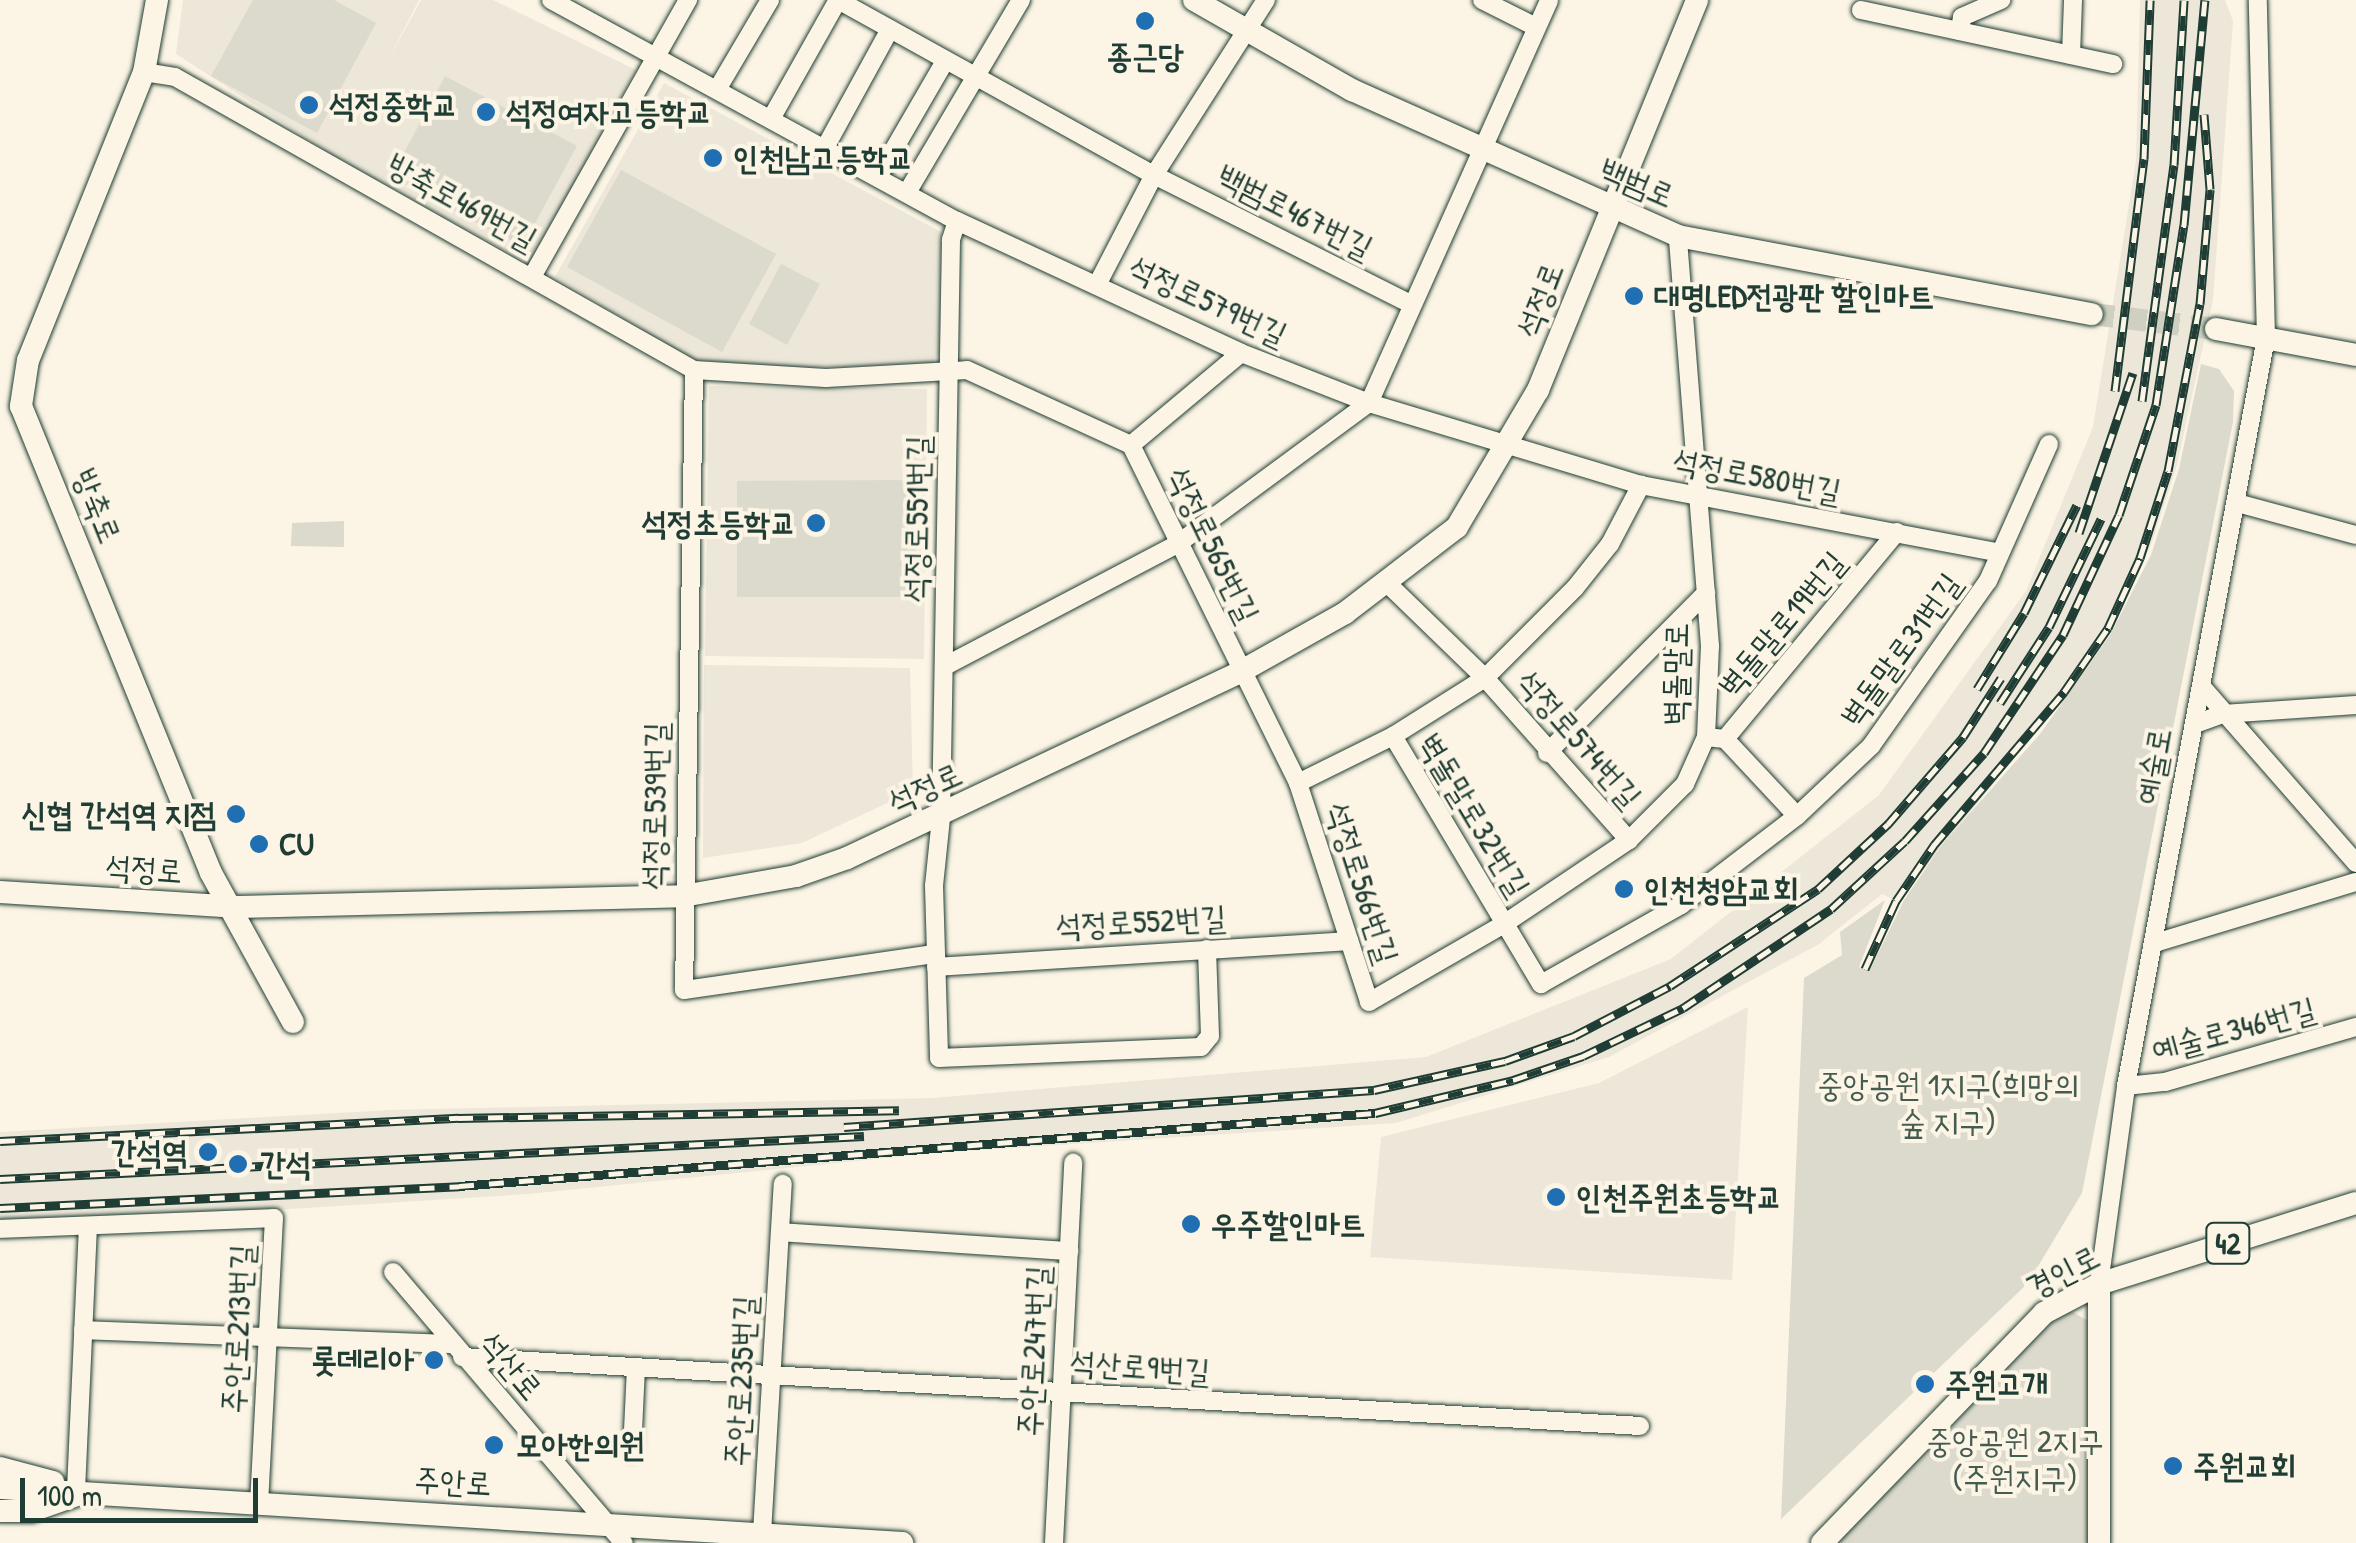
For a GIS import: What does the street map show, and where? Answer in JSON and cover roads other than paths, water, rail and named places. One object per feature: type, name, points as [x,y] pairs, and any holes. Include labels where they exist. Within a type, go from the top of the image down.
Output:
[{"type":"main road","name":"방축로","points":[[157,0],[144,72],[28,360],[21,406],[228,906],[292,1022]]},
{"type":"main road","name":"백범로","points":[[1194,0],[1247,32],[1480,152],[1678,236],[2092,314]]},
{"type":"main road","name":"석정로","points":[[0,892],[228,906],[683,896],[796,876],[941,818],[1240,672],[1388,584],[1457,527],[1508,447],[1546,372],[1697,0]]},
{"type":"main road","points":[[2216,328],[2356,355]]},
{"type":"main road","name":"경인로","points":[[1822,1543],[2044,1312],[2099,1284],[2356,1203]]},
{"type":"main road","name":"예술로","points":[[2099,1284],[2099,1543]]},
{"type":"main road","points":[[0,1468],[81,1491]]},
{"type":"main road","name":"주안로","points":[[0,1488],[902,1543]]},
{"type":"main road","points":[[0,1511],[31,1511],[81,1491]]},
{"type":"street","name":"석정로579번길","points":[[551,0],[894,183],[957,221],[1098,283],[1241,353],[1370,403],[1508,447]]},
{"type":"street","points":[[533,275],[688,0]]},
{"type":"street","points":[[718,88],[770,0]]},
{"type":"street","points":[[772,117],[838,0]]},
{"type":"street","name":"백범로467번길","points":[[838,0],[1154,175],[1409,303]]},
{"type":"street","points":[[894,183],[973,77],[1021,0]]},
{"type":"street","points":[[1098,283],[1154,175],[1266,0]]},
{"type":"street","points":[[1482,0],[1536,27]]},
{"type":"street","points":[[945,666],[1179,543],[1370,403],[1409,303],[1548,0]]},
{"type":"street","points":[[1961,16],[2001,0]]},
{"type":"street","points":[[2071,56],[2073,0]]},
{"type":"street","name":"예술로","points":[[2099,1284],[2126,1086],[2266,338],[2258,0]]},
{"type":"street","points":[[1861,10],[1961,16],[2071,56],[2113,64]]},
{"type":"street","points":[[826,146],[890,29]]},
{"type":"street","points":[[894,183],[946,61]]},
{"type":"street","name":"방축로469번길","points":[[144,72],[175,77],[533,275],[694,370]]},
{"type":"street","name":"석정로551번길","points":[[941,818],[950,370],[957,221]]},
{"type":"street","name":"벽돌말로","points":[[1369,1002],[1504,924],[1629,840],[1684,784],[1715,738],[1702,498],[1678,236]]},
{"type":"street","name":"석정로565번길","points":[[1131,444],[1241,353]]},
{"type":"street","name":"석정로565번길","points":[[694,370],[826,378],[967,370],[1131,444],[1240,672]]},
{"type":"street","name":"석정로539번길","points":[[694,370],[684,990],[935,960]]},
{"type":"street","name":"벽돌말로31번길","points":[[1504,924],[1541,984],[1681,904],[1797,816],[1870,746],[1943,650],[1988,581],[2049,444]]},
{"type":"street","name":"석정로580번길","points":[[1508,447],[1641,485],[1998,552]]},
{"type":"street","name":"석정로574번길","points":[[1486,678],[1575,588],[1610,544],[1641,485]]},
{"type":"street","points":[[2237,503],[2356,535]]},
{"type":"street","name":"벽돌말로19번길","points":[[1715,738],[1898,532]]},
{"type":"street","name":"석정로574번길","points":[[1388,584],[1486,678],[1547,754],[1629,840]]},
{"type":"street","points":[[1547,754],[1706,593]]},
{"type":"street","name":"석정로566번길","points":[[1240,672],[1298,783],[1369,1002]]},
{"type":"street","name":"석정로566번길","points":[[1298,783],[1392,736],[1486,678]]},
{"type":"street","points":[[2202,687],[2356,863]]},
{"type":"street","points":[[2195,724],[2208,716],[2356,705]]},
{"type":"street","name":"벽돌말로32번길","points":[[1392,736],[1504,924]]},
{"type":"street","points":[[1715,738],[1797,816]]},
{"type":"street","points":[[941,818],[935,960],[939,1058],[1201,1048],[1210,1036],[1207,949]]},
{"type":"street","points":[[2155,943],[2356,882]]},
{"type":"street","name":"석정로552번길","points":[[935,960],[1349,942]]},
{"type":"street","name":"예술로346번길","points":[[2126,1086],[2165,1082],[2356,1028]]},
{"type":"street","name":"주안로247번길","points":[[1054,1543],[1074,1162]]},
{"type":"street","name":"주안로235번길","points":[[762,1534],[783,1184]]},
{"type":"street","name":"주안로213번길","points":[[88,1226],[274,1218],[258,1503]]},
{"type":"street","points":[[0,1229],[88,1226],[81,1491]]},
{"type":"street","points":[[780,1232],[1069,1251]]},
{"type":"street","name":"석산로","points":[[393,1272],[624,1543]]},
{"type":"street","name":"석산로9번길","points":[[83,1330],[268,1338],[636,1367],[1640,1426]]},
{"type":"street","points":[[632,1452],[636,1367]]},
{"type":"tunnel","points":[[2092,314],[2216,329]]},
{"type":"railway","points":[[2115,391],[2144,159],[2150,0]]},
{"type":"railway","points":[[2142,401],[2174,165],[2184,0]]},
{"type":"railway","points":[[0,1208],[459,1186],[1375,1113],[1513,1080],[1583,1056],[1683,1008],[1831,909],[1905,841],[1984,753],[2063,635],[2119,515],[2156,405],[2184,225],[2205,0]]},
{"type":"railway","points":[[1865,969],[1896,901],[1934,845],[2064,692],[2108,628],[2140,558],[2168,471],[2200,304],[2210,189],[2204,114]]},
{"type":"railway","points":[[2079,533],[2133,373]]},
{"type":"railway","points":[[1977,689],[2024,613],[2077,505]]},
{"type":"railway","points":[[2000,703],[2049,627],[2101,519]]},
{"type":"railway","points":[[844,1127],[1374,1090],[1505,1061],[1574,1036],[1670,986],[1818,889],[1888,824],[1963,737],[2001,678]]},
{"type":"railway","points":[[0,1141],[458,1118],[899,1110]]},
{"type":"railway","points":[[0,1179],[864,1136]]},
{"type":"place","name":"종근당","points":[[1145,21]]},
{"type":"place","name":"석정중학교","points":[[309,105]]},
{"type":"place","name":"석정여자고등학교","points":[[486,112]]},
{"type":"place","name":"인천남고등학교","points":[[713,158]]},
{"type":"place","name":"대명LED전광판 할인마트","points":[[1634,296]]},
{"type":"place","name":"석정초등학교","points":[[816,523]]},
{"type":"place","name":"신협 간석역 지점","points":[[236,814]]},
{"type":"place","name":"CU","points":[[259,844]]},
{"type":"place","name":"인천청암교회","points":[[1624,889]]},
{"type":"place","name":"간석역","points":[[208,1152]]},
{"type":"place","name":"간석","points":[[238,1164]]},
{"type":"place","name":"인천주원초등학교","points":[[1556,1197]]},
{"type":"place","name":"우주할인마트","points":[[1191,1224]]},
{"type":"place","name":"롯데리아","points":[[434,1360]]},
{"type":"place","name":"주원고개","points":[[1925,1384]]},
{"type":"place","name":"모아한의원","points":[[494,1445]]},
{"type":"place","name":"주원교회","points":[[2173,1466]]},
{"type":"park label","name":"중앙공원 1지구(희망의 숲 지구)","points":[[1948,1104]]},
{"type":"park label","name":"중앙공원 2지구 (주원지구)","points":[[2015,1460]]}]
